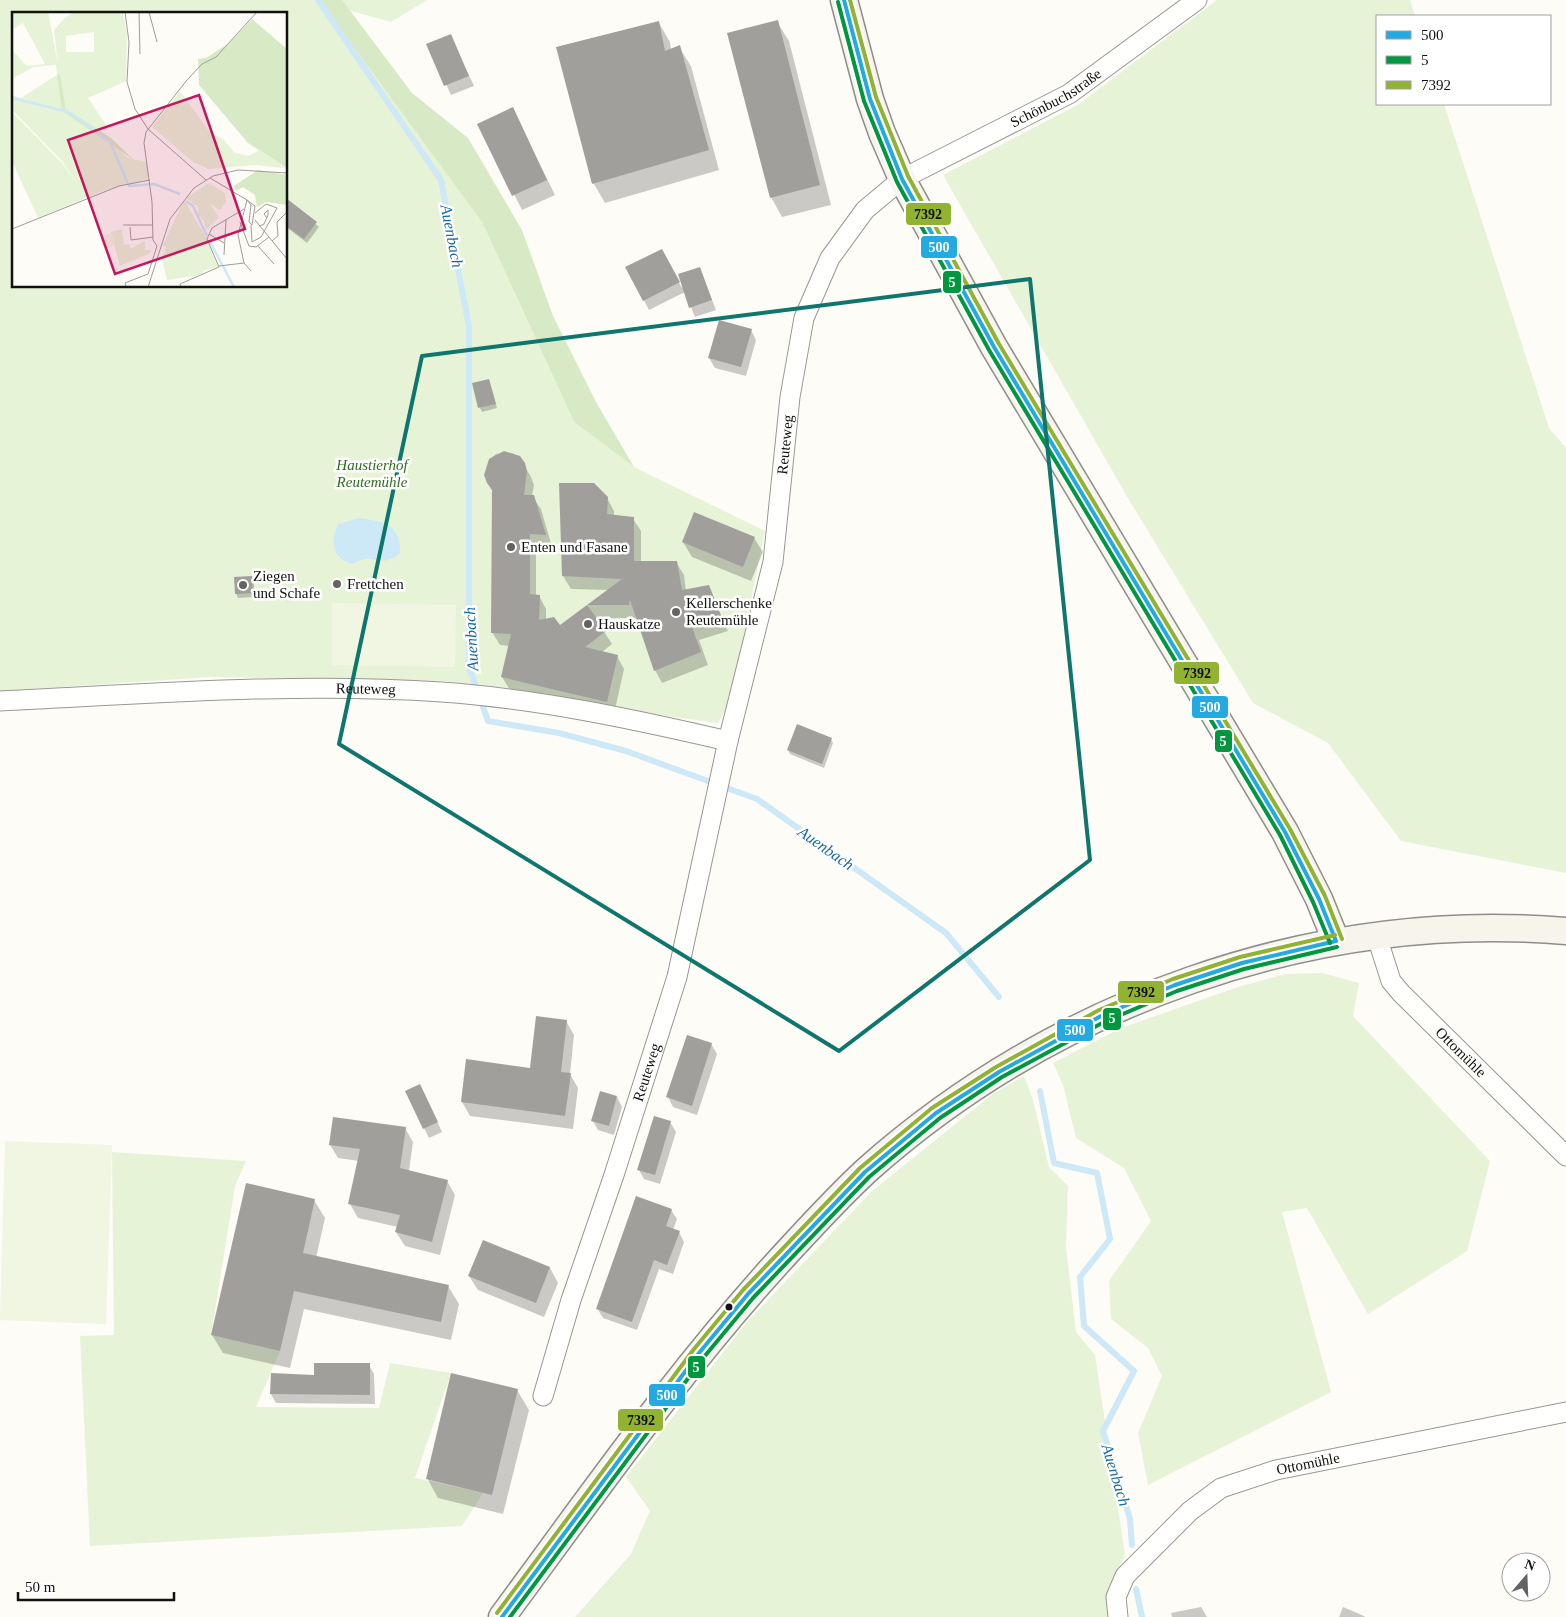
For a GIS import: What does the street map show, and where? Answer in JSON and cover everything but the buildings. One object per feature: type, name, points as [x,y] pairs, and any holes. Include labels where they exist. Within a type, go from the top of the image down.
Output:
[{"type":"main road","points":[[844,0],[876,116],[902,179],[994,348],[1285,832],[1319,899],[1336,941]]},
{"type":"main road","points":[[502,1617],[699,1353],[748,1294],[866,1172],[936,1113],[1000,1072],[1101,1016],[1175,985],[1242,963],[1336,941],[1495,928],[1566,931]]},
{"type":"street","name":"Schönbuchstraße","points":[[902,179],[1069,94],[1197,0]]},
{"type":"street","name":"Reuteweg","points":[[543,1396],[571,1300],[614,1175],[677,977],[728,741],[773,562],[790,397],[804,318],[830,258],[865,210],[902,179]]},
{"type":"street","name":"Reuteweg","points":[[0,701],[214,691],[377,689],[442,692],[499,697],[608,713],[728,741]]},
{"type":"street","name":"Ottomühle","points":[[1377,937],[1391,981],[1401,993],[1566,1156]]},
{"type":"street","name":"Ottomühle","points":[[1118,1617],[1116,1597],[1125,1576],[1190,1511],[1221,1488],[1276,1470],[1566,1412]]},
{"type":"highlighted area","points":[[1030,279],[1090,860],[839,1051],[339,744],[422,356]]},
{"type":"green space","name":"Haustierhof Reutemühle","points":[[0,0],[319,0],[481,220],[574,422],[634,467],[765,531],[731,699],[718,723],[609,708],[509,688],[445,681],[211,677],[0,691]]},
{"type":"green space","points":[[319,0],[342,0],[412,93],[468,138],[522,230],[553,316],[596,402],[634,467],[574,422],[482,222]]},
{"type":"green space","points":[[342,0],[427,0],[391,22],[348,10]]},
{"type":"green space","points":[[1217,0],[1410,0],[1415,15],[1376,15],[1376,105],[1444,105],[1549,428],[1566,448],[1566,873],[1401,841],[1328,743],[1253,703],[1129,500],[943,175],[1079,104]]},
{"type":"green space","points":[[332,603],[456,605],[455,667],[332,665]]},
{"type":"green space","points":[[1322,973],[1359,983],[1353,1016],[1490,1161],[1467,1251],[1368,1314],[1307,1208],[1282,1212],[1331,1392],[1148,1485],[1138,1433],[1162,1376],[1148,1348],[1111,1319],[1109,1281],[1151,1221],[1124,1168],[1076,1138],[1063,1085],[1053,1063],[1121,1028],[1238,987],[1285,974]]},
{"type":"green space","points":[[1024,1076],[1033,1100],[1049,1167],[1068,1186],[1066,1247],[1076,1332],[1095,1355],[1125,1555],[1106,1598],[1110,1617],[575,1617],[631,1554],[650,1511],[626,1477],[746,1323],[872,1191],[994,1093]]},
{"type":"green space","points":[[5,1141],[112,1145],[106,1324],[0,1320]]},
{"type":"green space","points":[[112,1152],[246,1161],[235,1186],[211,1335],[280,1351],[256,1407],[379,1408],[390,1363],[451,1373],[415,1478],[483,1493],[462,1526],[90,1546],[80,1336],[114,1335]]},
{"type":"water","points":[[360,518],[390,526],[398,536],[400,553],[388,560],[366,559],[359,560],[353,564],[341,558],[335,548],[335,530],[338,524]]},
{"type":"waterway","name":"Auenbach","points":[[318,0],[441,180],[469,327],[469,667],[488,721],[559,733],[626,751],[757,799],[946,933],[999,997]]},
{"type":"waterway","name":"Auenbach","points":[[1040,1091],[1054,1163],[1097,1173],[1110,1239],[1080,1277],[1084,1326],[1134,1371],[1103,1431],[1130,1519],[1132,1545]]},
{"type":"waterway","name":"Auenbach","points":[[1136,1589],[1142,1617]]},
{"type":"transit line","name":"500","points":[[844,0],[870,99],[902,179],[994,347],[1285,832],[1319,899],[1336,941]]},
{"type":"transit line","name":"7392","points":[[850,0],[876,97],[908,176],[999,344],[1290,829],[1325,896],[1342,939]]},
{"type":"transit line","name":"5","points":[[838,2],[864,101],[897,182],[989,350],[1280,835],[1313,902],[1330,943]]},
{"type":"transit line","name":"7392","points":[[497,1613],[694,1349],[743,1290],[860,1168],[932,1108],[996,1067],[1099,1010],[1173,979],[1240,957],[1335,935]]},
{"type":"transit line","name":"500","points":[[502,1617],[699,1353],[748,1294],[865,1172],[936,1113],[999,1072],[1101,1016],[1175,985],[1242,963],[1336,941]]},
{"type":"transit line","name":"5","points":[[510,1617],[704,1357],[753,1298],[869,1177],[940,1118],[1002,1077],[1104,1022],[1177,991],[1244,969],[1337,947]]},
{"type":"place","name":"Enten und Fasane","points":[[511,547]]},
{"type":"place","name":"Frettchen","points":[[337,584]]},
{"type":"place","name":"Ziegen und Schafe","points":[[243,585]]},
{"type":"place","name":"Kellerschenke Reutemühle","points":[[676,612]]},
{"type":"place","name":"Hauskatze","points":[[588,624]]}]
